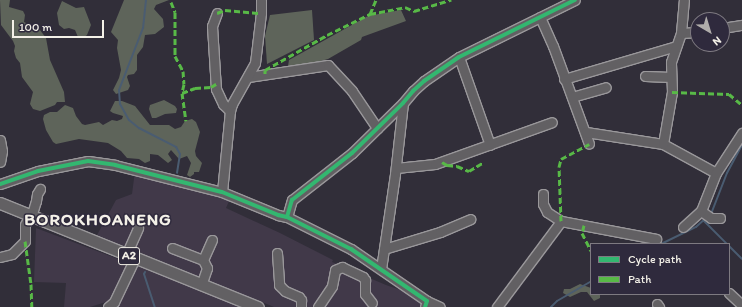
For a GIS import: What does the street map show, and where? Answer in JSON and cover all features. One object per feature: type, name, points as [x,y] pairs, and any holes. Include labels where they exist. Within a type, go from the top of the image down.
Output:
[{"type":"main road","name":"A2","points":[[0,203],[258,307]]},
{"type":"street","points":[[222,192],[230,111],[232,104],[255,63],[258,51],[261,0]]},
{"type":"street","points":[[287,217],[292,200],[352,153],[403,103],[413,91],[459,57],[575,0]]},
{"type":"street","points":[[663,144],[672,92],[671,62],[682,33],[684,0]]},
{"type":"street","points":[[217,13],[212,26],[216,89],[223,104],[230,111]]},
{"type":"street","points":[[540,18],[586,132],[589,144]]},
{"type":"street","points":[[730,27],[742,25]]},
{"type":"street","points":[[682,33],[690,32]]},
{"type":"street","points":[[564,79],[676,46]]},
{"type":"street","points":[[459,57],[490,145]]},
{"type":"street","points":[[248,77],[328,65],[352,92],[377,128]]},
{"type":"street","points":[[645,76],[671,77]]},
{"type":"street","points":[[572,97],[606,87]]},
{"type":"street","points":[[381,268],[396,168],[403,103]]},
{"type":"street","points":[[396,168],[435,164],[552,122]]},
{"type":"street","points":[[586,132],[663,144],[716,173]]},
{"type":"street","points":[[683,227],[709,215],[716,173],[741,136]]},
{"type":"street","points":[[0,140],[2,151],[0,162]]},
{"type":"street","points":[[0,184],[38,171],[88,162],[129,168],[222,192],[278,215],[287,217],[351,249],[381,268],[426,304],[440,307]]},
{"type":"street","points":[[0,257],[12,254],[25,241],[25,225],[40,189]]},
{"type":"street","points":[[543,194],[543,204],[546,212],[560,221],[656,239]]},
{"type":"street","points":[[384,249],[440,232],[470,219]]},
{"type":"street","points":[[497,307],[560,221]]},
{"type":"street","points":[[108,307],[114,302],[131,256],[138,228]]},
{"type":"street","points":[[203,260],[212,240]]},
{"type":"street","points":[[172,248],[203,260],[207,268],[201,285]]},
{"type":"street","points":[[277,253],[279,285],[299,297],[301,300],[301,307]]},
{"type":"street","points":[[318,307],[332,286],[335,270],[342,267],[363,277],[365,280],[365,294],[372,303]]},
{"type":"street","points":[[730,294],[742,305]]},
{"type":"shaded area","points":[[0,0],[10,0],[9,7],[23,11],[25,15],[24,22],[40,30],[46,38],[50,60],[64,92],[65,102],[57,102],[55,105],[40,111],[33,109],[30,104],[33,92],[22,77],[20,63],[16,58],[14,51],[15,46],[13,41],[1,25]]},
{"type":"shaded area","points":[[124,0],[169,0],[156,5],[154,9],[163,19],[164,27],[155,34],[145,35],[143,47],[137,55],[137,70],[134,74],[128,75],[127,77],[130,86],[128,90],[116,94],[113,90],[121,70],[117,48],[118,40],[111,32]]},
{"type":"shaded area","points":[[62,1],[76,8],[84,7],[91,25],[87,35],[83,38],[78,37],[75,30],[69,28],[64,29],[59,25],[57,13]]},
{"type":"shaded area","points":[[312,10],[314,40],[267,64],[265,36],[270,15]]},
{"type":"shaded area","points":[[401,10],[406,21],[362,37],[361,40],[328,59],[314,63],[288,66],[289,60],[368,16]]},
{"type":"shaded area","points":[[164,100],[175,106],[177,109],[176,113],[165,114],[152,118],[149,109],[150,105]]},
{"type":"shaded area","points":[[115,101],[122,101],[135,106],[150,125],[169,125],[175,129],[181,127],[185,121],[192,119],[196,122],[200,132],[195,151],[196,156],[202,163],[199,172],[194,172],[194,174],[190,177],[187,175],[191,163],[187,156],[179,159],[171,150],[168,154],[172,160],[168,163],[158,155],[150,154],[150,161],[145,163],[139,159],[127,158],[121,151],[108,143],[79,139],[56,144],[53,142],[46,130],[43,119],[44,115],[50,112],[57,112],[65,105],[73,108],[76,116],[82,124],[85,125],[99,122],[103,125],[112,120],[117,121],[122,119],[123,116],[110,111]]},
{"type":"shaded area","points":[[135,171],[230,199],[226,208],[333,260],[332,262],[386,285],[412,294],[425,307],[274,307],[97,235],[116,200],[132,194]]},
{"type":"shaded area","points":[[36,228],[195,288],[239,307],[106,307],[106,302],[90,307],[64,307],[66,283],[34,282]]},
{"type":"shaded area","points":[[580,284],[590,288],[590,295],[600,295],[600,298],[594,301],[587,292],[581,292],[570,297],[563,293],[564,289],[570,289]]},
{"type":"waterway","points":[[146,0],[143,28],[119,90],[120,104],[129,120],[139,128],[176,147],[180,154],[177,173]]},
{"type":"waterway","points":[[711,214],[727,173],[742,145]]},
{"type":"waterway","points":[[663,243],[696,227],[706,218]]},
{"type":"waterway","points":[[704,221],[726,243]]},
{"type":"waterway","points":[[730,247],[742,259]]},
{"type":"waterway","points":[[145,272],[144,274],[155,307]]},
{"type":"waterway","points":[[551,307],[557,301],[590,282]]},
{"type":"marked path","points":[[370,14],[376,0]]},
{"type":"marked path","points":[[265,74],[265,70],[327,35],[370,14],[405,7],[414,11],[451,0]]},
{"type":"marked path","points":[[171,2],[175,12],[175,56],[183,71],[184,84],[182,93],[186,121]]},
{"type":"marked path","points":[[217,13],[225,10],[261,13]]},
{"type":"marked path","points":[[182,93],[195,88],[211,87],[216,84]]},
{"type":"marked path","points":[[672,92],[729,94],[742,105]]},
{"type":"marked path","points":[[561,221],[559,167],[561,159],[589,144]]},
{"type":"marked path","points":[[442,162],[447,165],[457,166],[469,171],[484,162]]},
{"type":"marked path","points":[[584,225],[582,233],[590,249]]},
{"type":"marked path","points":[[25,241],[31,284],[32,307]]},
{"type":"cycle path","points":[[287,217],[292,200],[352,153],[424,81],[459,57],[575,0]]},
{"type":"cycle path","points":[[0,184],[38,171],[88,161],[115,165],[222,192],[278,215],[287,217],[351,249],[427,301],[425,307]]},
{"type":"district","name":"BOROKHOANENG","points":[[98,220]]}]
